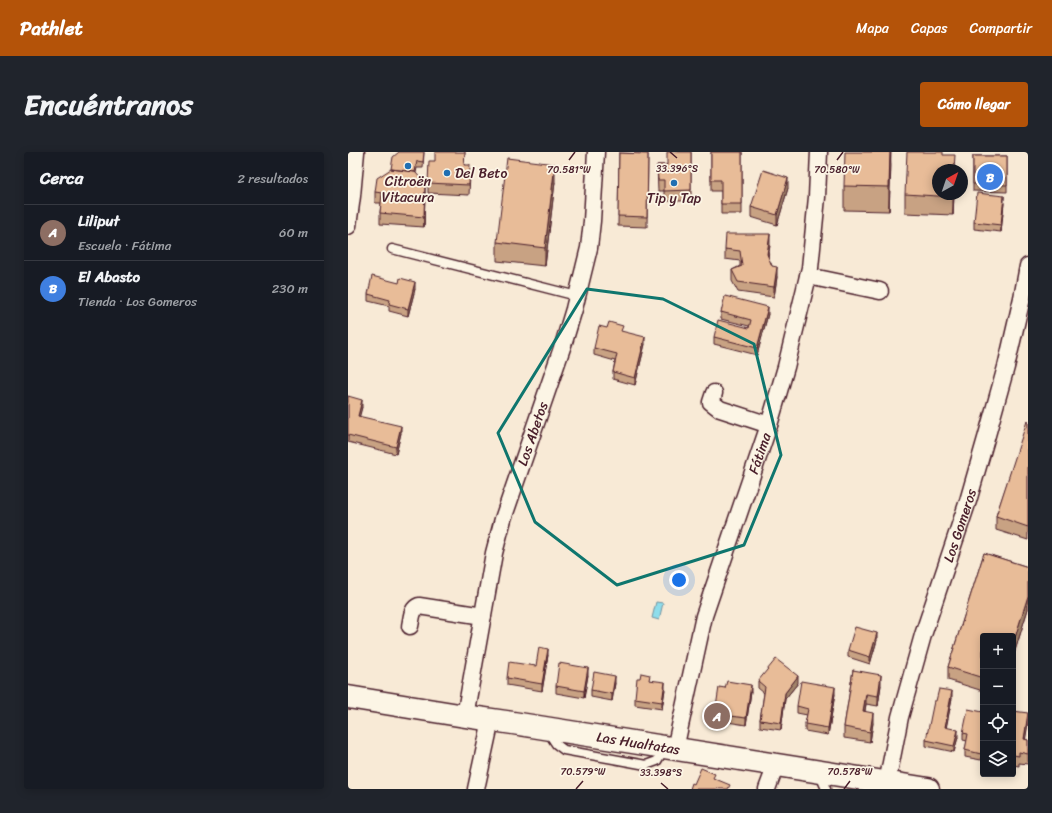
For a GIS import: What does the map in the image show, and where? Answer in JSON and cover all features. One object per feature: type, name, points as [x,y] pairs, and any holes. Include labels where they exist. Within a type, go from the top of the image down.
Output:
[{"type":"street","points":[[348,226],[356,152]]},
{"type":"street","name":"Los Abetos","points":[[465,716],[494,553],[503,518],[574,309],[588,248],[592,221],[596,152]]},
{"type":"street","name":"Fátima","points":[[670,748],[704,616],[769,426],[786,367],[810,268],[817,197],[819,152]]},
{"type":"street","name":"Los Gomeros","points":[[887,783],[900,717],[923,635],[968,501],[1006,367],[1028,266]]},
{"type":"street","points":[[808,276],[880,291]]},
{"type":"street","points":[[714,394],[712,402],[720,409],[769,426]]},
{"type":"street","points":[[410,626],[413,612],[416,607],[419,606],[483,616]]},
{"type":"street","name":"Las Hualtatas","points":[[348,697],[776,765],[824,781],[887,783],[928,789]]},
{"type":"street","points":[[476,789],[491,720]]},
{"type":"street","points":[[767,789],[776,765]]},
{"type":"lane","points":[[392,249],[577,296]]},
{"type":"highlighted area","points":[[587,289],[663,299],[754,344],[781,455],[744,545],[617,585],[535,522],[498,433]]},
{"type":"water","points":[[656,602],[663,603],[659,620],[652,618]]},
{"type":"building","points":[[399,152],[424,152],[423,162],[417,161],[415,172],[391,169],[393,157]]},
{"type":"building","name":"Del Beto","points":[[435,152],[465,152],[464,165],[470,165],[469,185],[428,183],[429,161],[435,161]]},
{"type":"building","name":"Tip y Tap","points":[[667,152],[691,152],[691,190],[664,191],[664,180],[658,180],[657,165],[667,165]]},
{"type":"building","points":[[711,152],[742,152],[742,204],[721,204],[721,180],[711,180]]},
{"type":"building","points":[[845,152],[890,152],[889,187],[844,186]]},
{"type":"building","points":[[907,152],[943,152],[943,155],[955,155],[954,164],[932,164],[932,196],[905,194]]},
{"type":"building","points":[[619,153],[648,154],[647,217],[618,216]]},
{"type":"building","points":[[973,156],[1007,156],[1007,185],[973,184]]},
{"type":"building","points":[[507,158],[555,164],[545,248],[497,242]]},
{"type":"building","points":[[391,169],[415,172],[425,183],[424,217],[380,213],[382,193],[375,192],[377,178]]},
{"type":"building","points":[[763,170],[788,178],[777,215],[751,207]]},
{"type":"building","points":[[977,193],[1004,196],[1001,225],[974,222]]},
{"type":"building","points":[[726,234],[770,234],[767,254],[772,266],[777,267],[774,287],[738,282],[732,270],[742,266],[740,251],[725,249]]},
{"type":"building","points":[[372,276],[399,283],[400,278],[415,282],[408,309],[389,304],[390,300],[368,294]]},
{"type":"building","points":[[725,296],[768,307],[757,348],[714,337],[718,320],[749,328],[751,320],[721,312]]},
{"type":"building","points":[[609,322],[623,326],[621,331],[645,337],[635,378],[613,372],[617,354],[594,348],[599,326],[607,328]]},
{"type":"building","points":[[348,396],[362,400],[358,416],[401,426],[396,447],[348,435]]},
{"type":"building","points":[[1028,421],[1028,527],[996,516]]},
{"type":"building","points":[[984,553],[1028,567],[1028,596],[1016,634],[1016,633],[980,633],[980,677],[948,667]]},
{"type":"building","points":[[855,627],[877,633],[870,657],[848,650]]},
{"type":"building","points":[[539,647],[548,649],[542,684],[507,678],[509,662],[536,666]]},
{"type":"building","points":[[776,659],[798,676],[785,693],[781,723],[760,720],[765,687],[758,681]]},
{"type":"building","points":[[559,663],[588,668],[584,691],[556,686]]},
{"type":"building","points":[[853,670],[881,675],[878,696],[866,694],[863,711],[873,713],[870,732],[844,727]]},
{"type":"building","points":[[594,672],[615,676],[612,694],[591,690]]},
{"type":"building","points":[[641,673],[650,675],[649,680],[665,682],[662,702],[635,698],[637,678],[640,678]]},
{"type":"building","points":[[727,681],[751,685],[746,718],[715,714],[719,687],[725,688]]},
{"type":"building","points":[[801,681],[835,687],[828,728],[805,724],[808,709],[797,706]]},
{"type":"building","points":[[939,689],[952,691],[945,727],[958,730],[954,746],[926,740],[934,701],[936,701]]},
{"type":"building","points":[[968,709],[980,711],[980,754],[965,750],[968,734],[963,733]]},
{"type":"building","points":[[1016,711],[1028,713],[1024,739],[1028,740],[1028,754],[1019,752],[1019,756],[1016,756]]},
{"type":"building","points":[[701,768],[715,774],[713,778],[730,785],[728,789],[690,789],[692,783],[694,784]]},
{"type":"place","name":"Citroën Vitacura","points":[[408,166]]},
{"type":"place","name":"Del Beto","points":[[447,173]]},
{"type":"place","name":"El Abasto","points":[[990,177]]},
{"type":"place","name":"Tip y Tap","points":[[674,183]]},
{"type":"place","name":"Liliput","points":[[717,716]]}]
